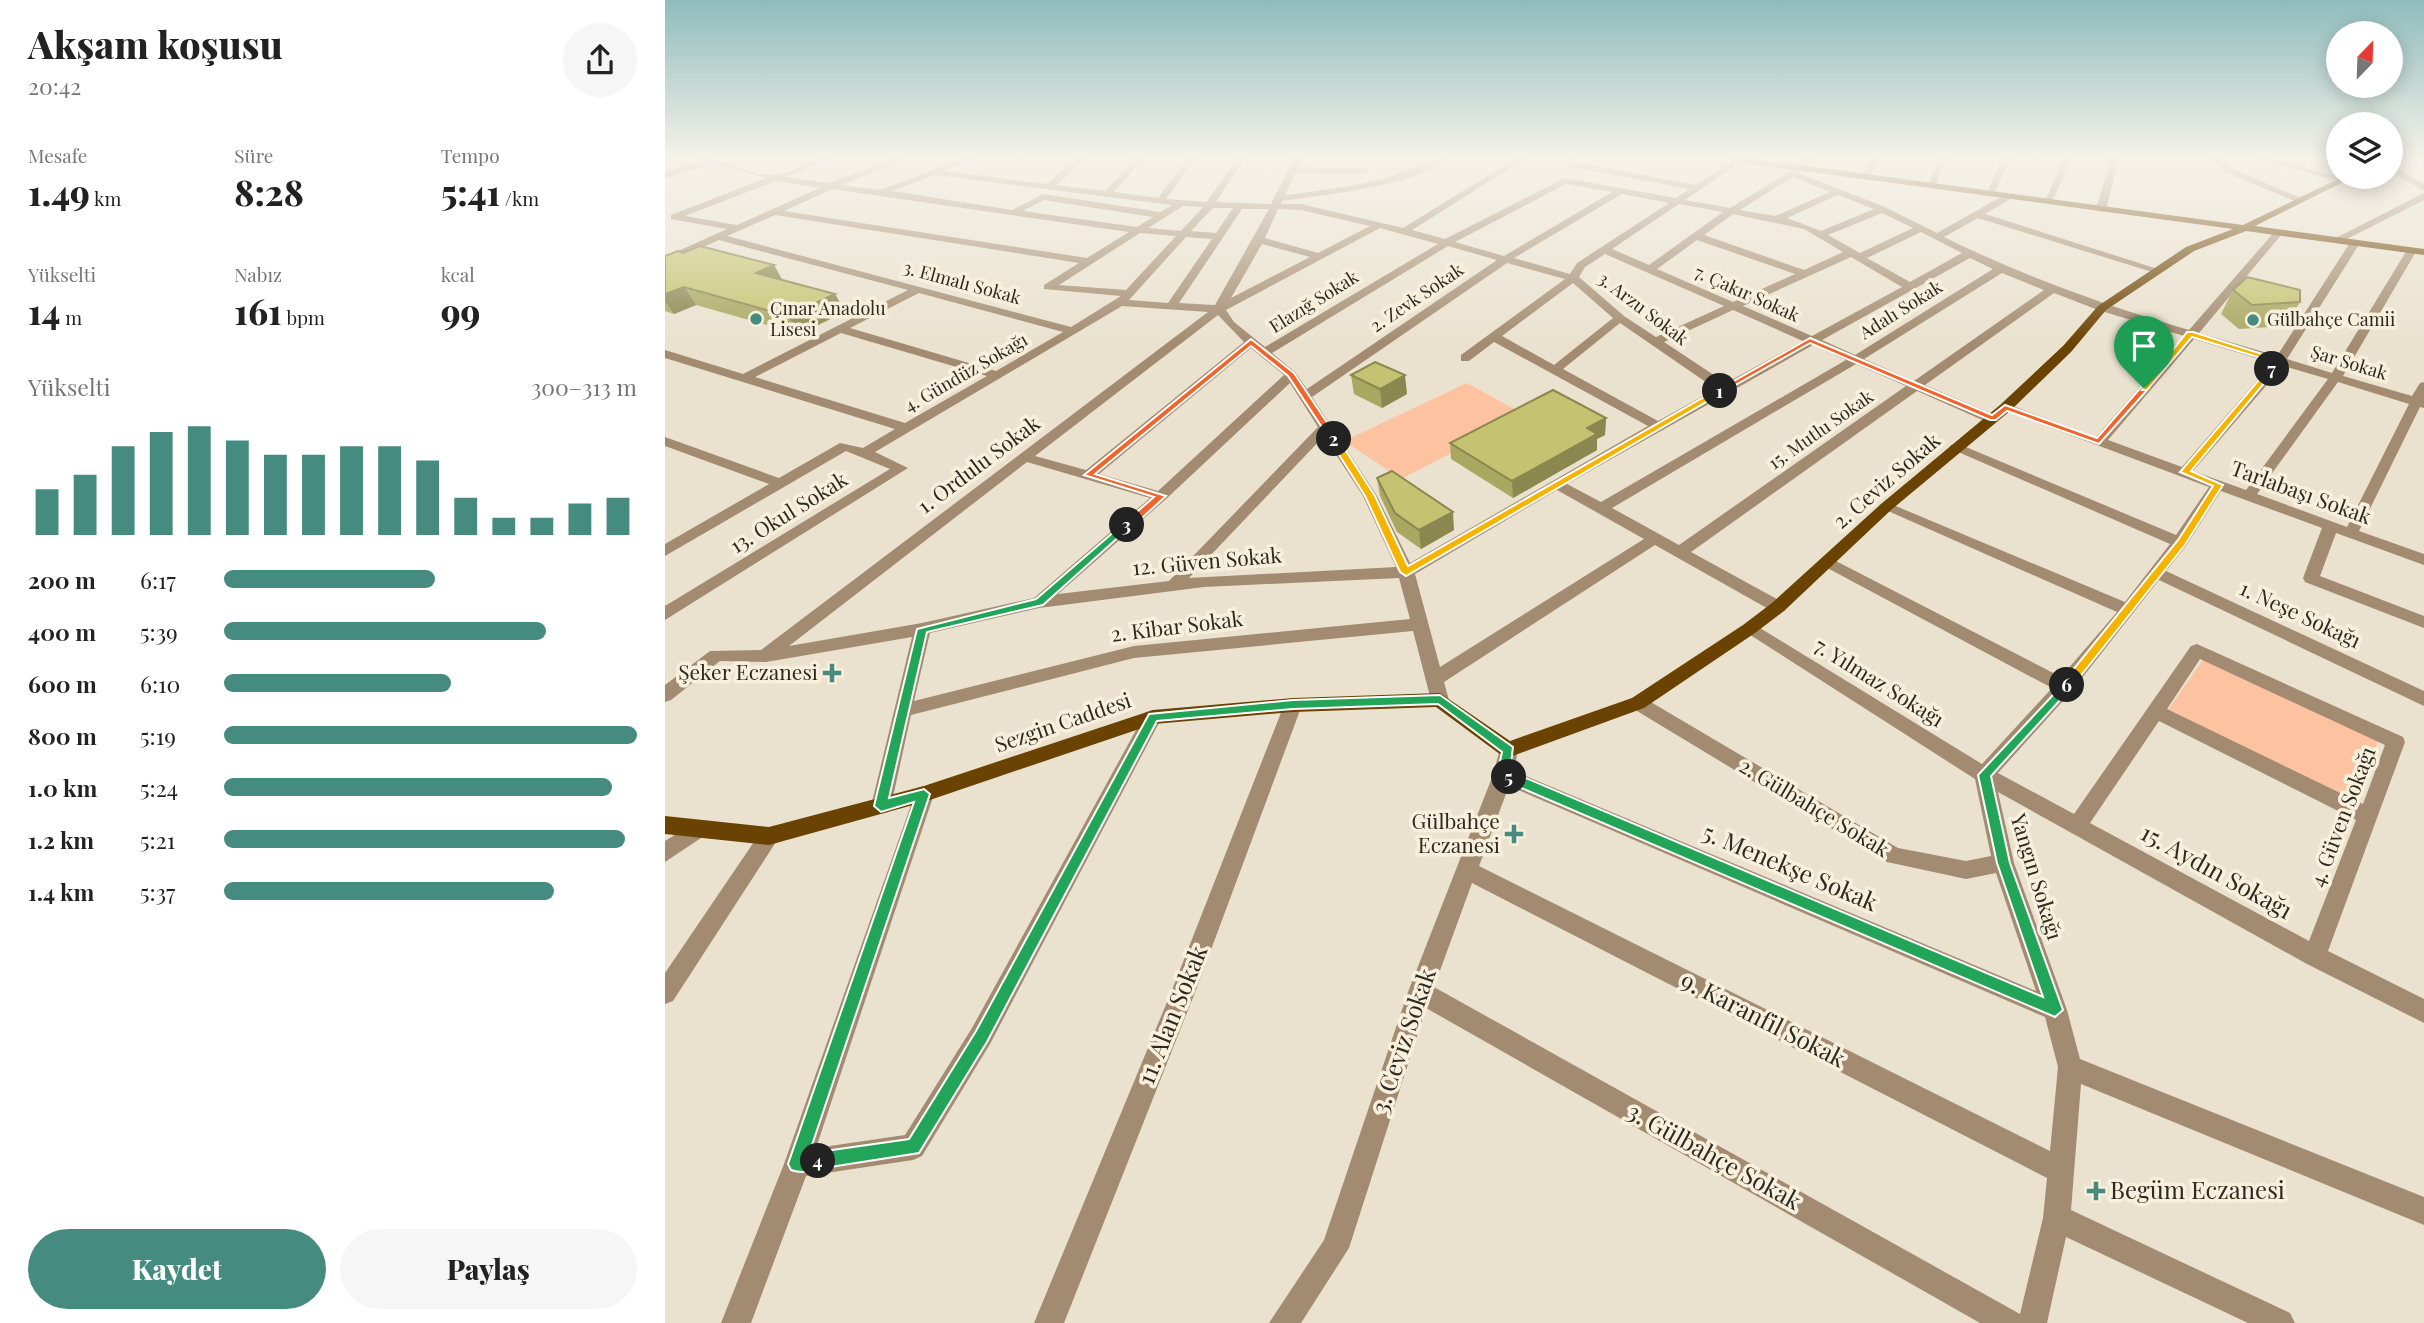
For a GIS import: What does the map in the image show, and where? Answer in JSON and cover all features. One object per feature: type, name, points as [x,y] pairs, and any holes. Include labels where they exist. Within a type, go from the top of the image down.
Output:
[{"type":"main road","points":[[2189,221],[2418,251]]},
{"type":"main road","name":"2. Ceviz Sokak","points":[[1509,750],[1638,703],[1749,629],[1779,607],[1887,507],[1993,419],[2067,349],[2102,308],[2190,249],[2259,221]]},
{"type":"main road","points":[[1440,700],[1509,750]]},
{"type":"main road","name":"Sezgin Caddesi","points":[[665,825],[769,836],[924,794],[1153,717],[1293,705],[1440,700]]},
{"type":"street","points":[[697,221],[738,228]]},
{"type":"street","points":[[666,261],[754,221]]},
{"type":"street","points":[[830,221],[1087,261]]},
{"type":"street","points":[[1071,221],[1136,231],[1219,236]]},
{"type":"street","points":[[1153,221],[1048,287],[1219,309],[1380,225]]},
{"type":"street","name":"4. Gündüz Sokağı","points":[[665,551],[845,446],[864,453],[1074,331],[1124,298],[1194,221]]},
{"type":"street","points":[[1174,304],[1229,221]]},
{"type":"street","points":[[1219,309],[1267,221]]},
{"type":"street","points":[[1361,221],[1573,278]]},
{"type":"street","points":[[1404,231],[1421,221]]},
{"type":"street","name":"Elazığ Sokak","points":[[1266,352],[1446,243],[1489,221]]},
{"type":"street","name":"2. Zevk Sokak","points":[[1307,395],[1507,258],[1570,221]]},
{"type":"street","name":"3. Arzu Sokak","points":[[1647,221],[1581,265],[1573,278],[1620,318],[1724,388]]},
{"type":"street","points":[[1649,270],[1717,221]]},
{"type":"street","points":[[1783,221],[1807,228],[1907,285]]},
{"type":"street","points":[[1820,235],[1854,221]]},
{"type":"street","name":"Şar Sokak","points":[[1907,221],[2001,269],[2102,308],[2419,402]]},
{"type":"street","points":[[1938,236],[1968,221]]},
{"type":"street","points":[[1997,221],[2156,270]]},
{"type":"street","points":[[2337,240],[2375,221]]},
{"type":"street","points":[[1654,342],[1803,273],[1854,256],[1922,228]]},
{"type":"street","points":[[2099,442],[2190,334],[2253,266],[2279,232]]},
{"type":"street","points":[[1696,236],[1803,273]]},
{"type":"street","name":"3. Elmalı Sokak","points":[[718,237],[1074,331]]},
{"type":"street","points":[[1259,240],[1322,257]]},
{"type":"street","points":[[2185,472],[2280,361],[2355,243]]},
{"type":"street","name":"7. Çakır Sokak","points":[[1603,249],[1993,419]]},
{"type":"street","points":[[2249,496],[2336,377],[2418,251]]},
{"type":"street","points":[[1406,572],[1724,388],[1907,285],[1969,254]]},
{"type":"street","name":"Adalı Sokak","points":[[1602,508],[1854,360],[2001,269]]},
{"type":"street","points":[[1465,358],[1573,278]]},
{"type":"street","points":[[742,379],[919,289]]},
{"type":"street","name":"15. Mutlu Sokak","points":[[1680,552],[2051,289]]},
{"type":"street","points":[[1219,309],[1230,324],[1291,375],[1307,395],[1370,496],[1406,572],[1422,624],[1440,700]]},
{"type":"street","name":"1. Ordulu Sokak","points":[[765,656],[1219,309]]},
{"type":"street","points":[[1556,369],[1620,318]]},
{"type":"street","points":[[841,329],[997,375]]},
{"type":"street","points":[[1492,336],[1658,426]]},
{"type":"street","points":[[1089,475],[1251,342]]},
{"type":"street","points":[[665,354],[906,428]]},
{"type":"street","points":[[665,369],[684,360]]},
{"type":"street","points":[[1039,602],[1161,496],[1291,375]]},
{"type":"street","points":[[2351,534],[2419,402],[2424,386]]},
{"type":"street","name":"Tarlabaşı Sokak","points":[[2005,408],[2424,561]]},
{"type":"street","points":[[1173,586],[1326,426]]},
{"type":"street","points":[[665,441],[781,484]]},
{"type":"street","points":[[1957,448],[2181,543]]},
{"type":"street","name":"13. Okul Sokak","points":[[665,614],[901,468],[864,453]]},
{"type":"street","points":[[1024,457],[1161,496]]},
{"type":"street","points":[[1557,484],[1779,607]]},
{"type":"street","points":[[1984,775],[2066,687],[2158,573],[2181,543],[2218,485]]},
{"type":"street","points":[[1887,507],[2128,610]]},
{"type":"street","points":[[2331,526],[2311,578],[2424,622]]},
{"type":"street","points":[[1435,679],[1656,538]]},
{"type":"street","points":[[1826,563],[2066,687]]},
{"type":"street","name":"12. Güven Sokak","points":[[665,695],[716,655],[765,656],[922,629],[1039,602],[1173,586],[1406,572]]},
{"type":"street","name":"1. Neşe Sokağı","points":[[2158,573],[2424,699]]},
{"type":"street","name":"2. Kibar Sokak","points":[[901,711],[1134,652],[1422,624]]},
{"type":"street","points":[[881,806],[922,629]]},
{"type":"street","name":"7. Yılmaz Sokağı","points":[[1749,629],[1984,775]]},
{"type":"street","name":"4. Güven Sokağı","points":[[2155,711],[2197,650],[2396,742],[2315,956]]},
{"type":"street","name":"2. Gülbahçe Sokak","points":[[1638,703],[1894,856],[1966,870],[2003,863]]},
{"type":"street","name":"11. Alan Sokak","points":[[1049,1323],[1184,990],[1293,705]]},
{"type":"street","points":[[2077,826],[2155,711],[2368,816]]},
{"type":"street","points":[[797,1164],[913,1147],[981,1036],[1153,717]]},
{"type":"street","name":"3. Ceviz Sokak","points":[[1284,1323],[1335,1248],[1419,992],[1503,775],[1509,750]]},
{"type":"street","name":"5. Menekşe Sokak","points":[[1503,775],[2055,1010]]},
{"type":"street","name":"15. Aydın Sokağı","points":[[1984,775],[2315,956],[2424,1011]]},
{"type":"street","name":"Yangın Sokağı","points":[[1984,775],[2003,863],[2055,1010],[2070,1067]]},
{"type":"street","points":[[736,1323],[797,1164],[924,794]]},
{"type":"street","points":[[665,853],[697,830]]},
{"type":"street","points":[[665,993],[769,836]]},
{"type":"street","name":"9. Karanfil Sokak","points":[[1465,869],[2060,1170]]},
{"type":"street","name":"3. Gülbahçe Sokak","points":[[1419,992],[2009,1323]]},
{"type":"street","points":[[2032,1323],[2057,1218],[2070,1067],[2424,1211]]},
{"type":"street","points":[[2057,1218],[2280,1323]]},
{"type":"shaded area","points":[[1467,383],[1525,415],[1401,479],[1344,441]]},
{"type":"shaded area","points":[[2203,660],[2378,741],[2354,801],[2168,710]]},
{"type":"building","points":[[700,246],[774,265],[756,273],[835,294],[788,316],[684,287],[665,294],[665,256]]},
{"type":"building","points":[[2247,277],[2300,290],[2300,302],[2252,305],[2233,290]]},
{"type":"building","points":[[1375,362],[1405,375],[1380,389],[1351,375]]},
{"type":"building","points":[[1553,390],[1606,418],[1587,428],[1597,434],[1512,481],[1450,443]]},
{"type":"building","points":[[1392,471],[1453,512],[1419,530],[1395,513],[1377,478]]},
{"type":"place","name":"Çınar Anadolu Lisesi","points":[[756,319]]},
{"type":"place","name":"Gülbahçe Camii","points":[[2253,320]]},
{"type":"place","name":"Şeker Eczanesi","points":[[832,673]]},
{"type":"place","name":"Gülbahçe Eczanesi","points":[[1514,834]]},
{"type":"place","name":"Begüm Eczanesi","points":[[2096,1191]]},
{"type":"route","points":[[2190,334],[2280,361],[2185,472],[2218,485],[2181,543],[2066,687],[1984,775],[2003,863],[2055,1010],[1503,775],[1509,750],[1440,700],[1293,705],[1153,717],[981,1036],[913,1147],[797,1164],[924,794],[881,806],[922,629],[1039,602],[1161,496],[1089,475],[1251,342],[1291,375],[1307,395],[1370,496],[1406,572],[1810,340],[1993,419],[2005,408],[2099,442],[2144,388],[2190,334]]}]
